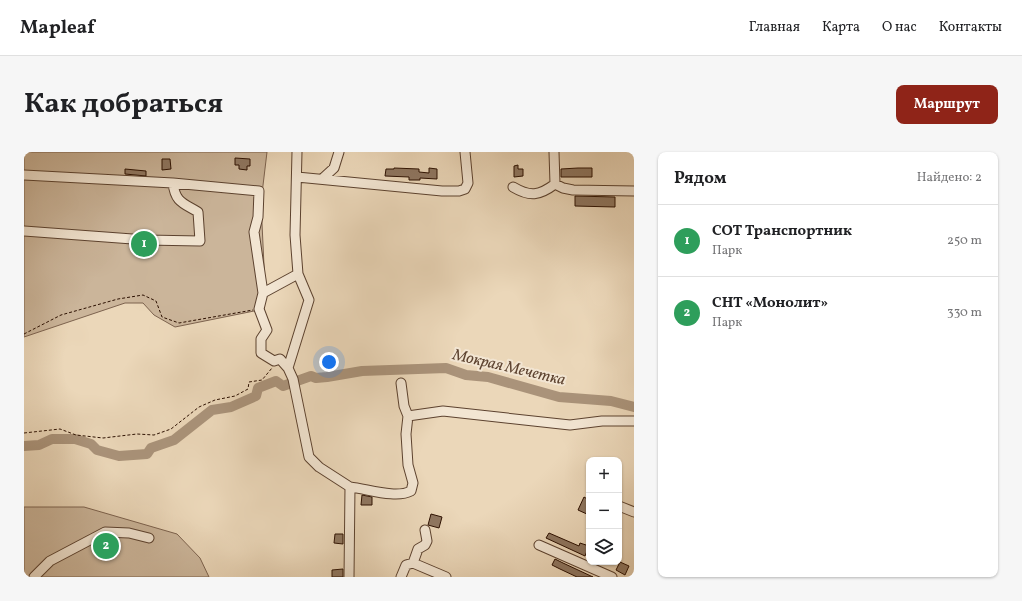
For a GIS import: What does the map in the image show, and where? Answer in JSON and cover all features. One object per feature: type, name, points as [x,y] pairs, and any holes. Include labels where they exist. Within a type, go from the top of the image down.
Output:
[{"type":"street","points":[[288,368],[309,300],[298,274],[295,235],[297,152]]},
{"type":"street","points":[[322,179],[334,168],[339,152]]},
{"type":"street","points":[[297,177],[442,191],[459,191],[465,189],[468,183],[465,152]]},
{"type":"street","points":[[554,152],[555,184]]},
{"type":"street","points":[[24,175],[173,183],[259,191],[258,217],[254,232],[263,293],[259,309],[267,330],[261,339],[262,353],[274,361],[280,360],[288,368],[294,383],[309,457],[320,467],[350,487],[394,495],[404,495],[411,491],[413,482],[408,465],[406,434],[408,416],[404,406],[401,383]]},
{"type":"street","points":[[24,231],[146,240],[200,241],[198,212],[178,200],[174,194],[173,183]]},
{"type":"street","points":[[513,187],[522,192],[534,194],[544,192],[555,184]]},
{"type":"street","points":[[555,184],[563,188],[573,190],[634,191]]},
{"type":"street","points":[[263,293],[298,274]]},
{"type":"street","points":[[408,416],[443,411],[570,425],[602,421],[634,421]]},
{"type":"street","points":[[349,577],[350,487]]},
{"type":"street","points":[[622,507],[634,512]]},
{"type":"street","points":[[413,563],[418,549],[426,545],[427,541],[425,530]]},
{"type":"street","points":[[34,577],[50,561],[105,532],[129,533],[149,538]]},
{"type":"street","points":[[539,545],[612,577]]},
{"type":"street","points":[[401,577],[406,564],[413,563],[446,577]]},
{"type":"path","points":[[24,334],[61,315],[118,299],[142,295],[156,301],[162,317],[178,323],[259,309]]},
{"type":"path","points":[[24,433],[60,429],[76,435],[103,438],[137,434],[154,435],[171,429],[199,407],[215,400],[235,396],[248,389],[250,382],[262,380],[275,364],[274,361]]},
{"type":"shaded area","points":[[24,152],[267,152],[261,202],[265,287],[264,309],[175,327],[154,315],[143,303],[125,303],[24,337]]},
{"type":"shaded area","points":[[24,507],[84,507],[177,534],[200,558],[209,577],[24,577]]},
{"type":"building","points":[[235,158],[250,159],[250,166],[247,166],[247,170],[239,169],[239,165],[235,165]]},
{"type":"building","points":[[162,159],[170,159],[171,169],[162,170]]},
{"type":"building","points":[[518,165],[518,169],[523,169],[523,176],[514,177],[514,166]]},
{"type":"building","points":[[429,168],[437,169],[437,179],[420,178],[420,180],[409,180],[409,177],[385,176],[386,169],[419,169],[419,172],[429,173]]},
{"type":"building","points":[[592,168],[592,177],[561,177],[561,169]]},
{"type":"building","points":[[125,169],[146,171],[146,176],[125,174]]},
{"type":"building","points":[[575,196],[615,197],[615,207],[575,206]]},
{"type":"building","points":[[362,495],[372,497],[372,505],[361,505]]},
{"type":"building","points":[[584,497],[586,498],[586,514],[578,510]]},
{"type":"building","points":[[431,514],[442,517],[439,528],[428,525]]},
{"type":"building","points":[[549,533],[579,546],[580,543],[586,545],[585,556],[546,538]]},
{"type":"building","points":[[335,534],[343,534],[343,544],[334,543]]},
{"type":"building","points":[[555,559],[593,577],[577,577],[560,569],[552,565]]},
{"type":"building","points":[[622,563],[629,566],[625,575],[616,570],[618,565],[622,565]]},
{"type":"building","points":[[343,569],[343,577],[332,577],[332,570]]},
{"type":"waterway","name":"Мокрая Мечетка","points":[[24,446],[39,445],[52,439],[75,439],[91,444],[97,450],[119,456],[147,454],[151,448],[174,440],[212,410],[231,407],[256,396],[258,388],[276,381],[283,386],[311,376],[316,378],[327,377],[362,371],[446,368],[466,375],[488,377],[559,397],[611,401],[634,407]]},
{"type":"place","name":"СОТ Транспортник","points":[[144,244]]},
{"type":"place","name":"СНТ «Монолит»","points":[[106,546]]}]
